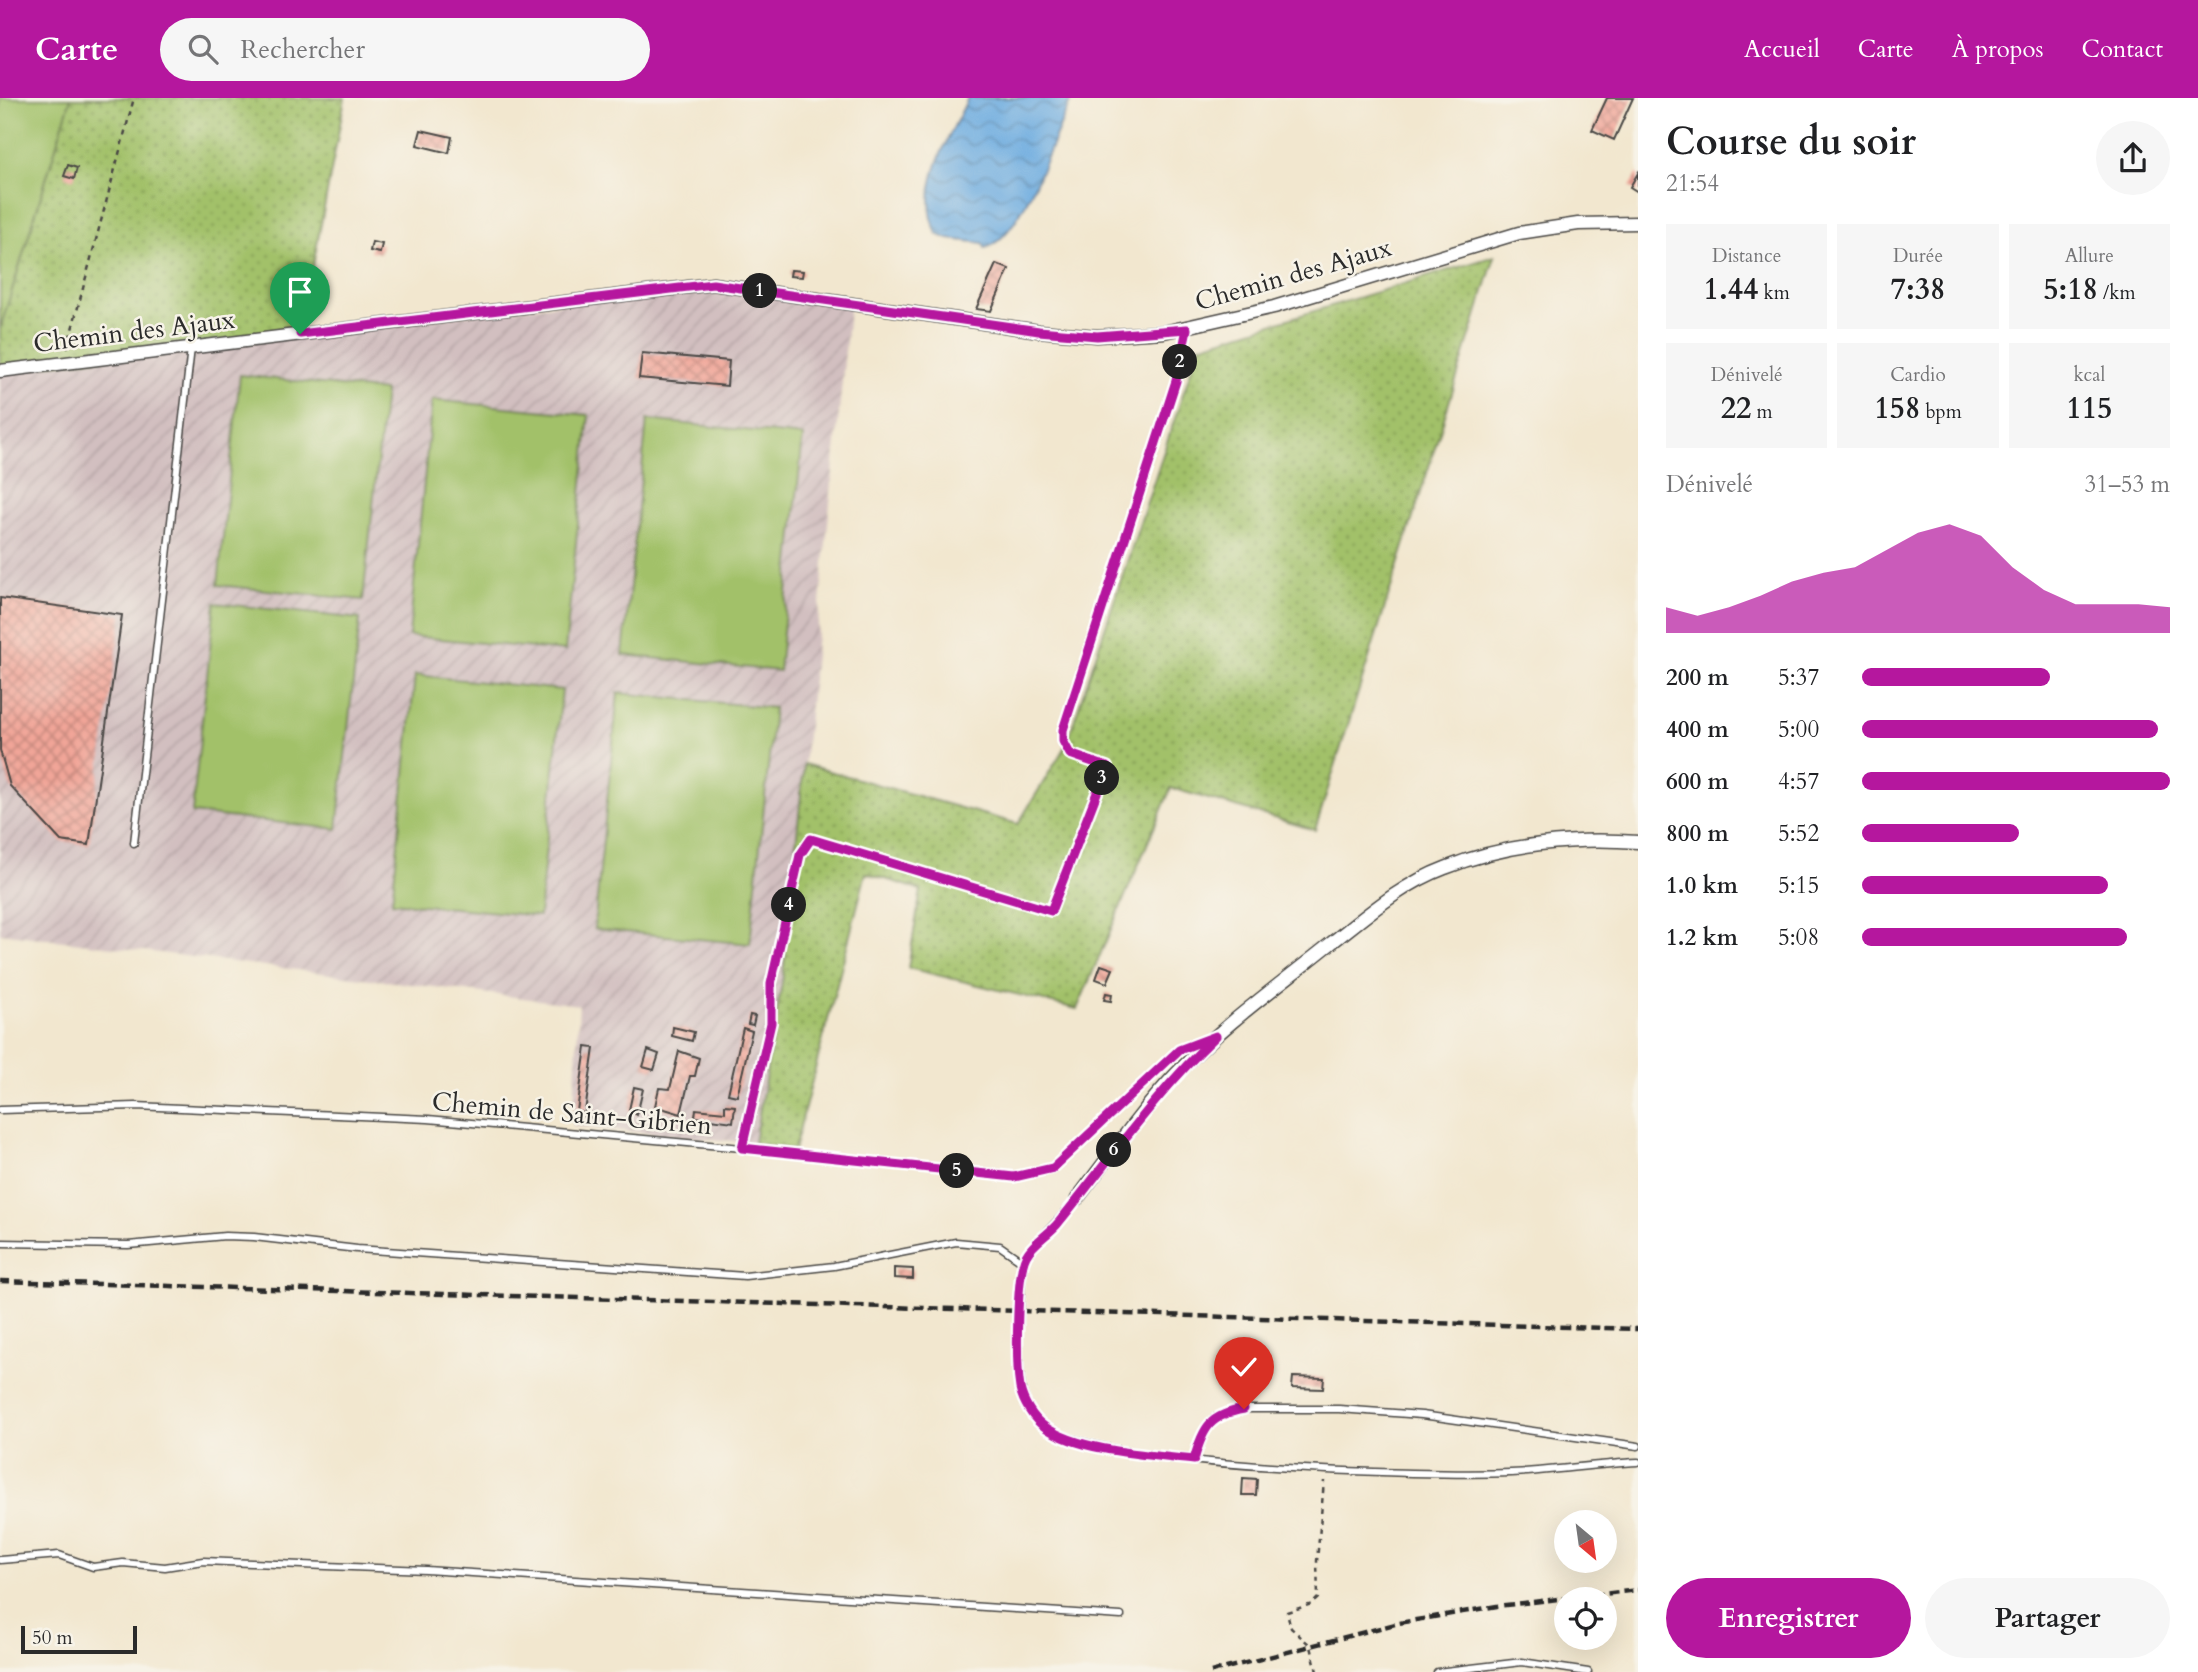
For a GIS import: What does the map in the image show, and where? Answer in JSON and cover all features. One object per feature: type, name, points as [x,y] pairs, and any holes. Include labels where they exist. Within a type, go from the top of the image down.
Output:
[{"type":"street","name":"Chemin des Ajaux","points":[[0,370],[713,284],[1062,333],[1127,335],[1187,329],[1273,307],[1519,233],[1578,224],[1638,223]]},
{"type":"street","points":[[1077,1199],[1176,1074],[1222,1031],[1372,911],[1412,884],[1442,869],[1492,852],[1556,843],[1638,842]]},
{"type":"lane","points":[[134,843],[191,346]]},
{"type":"lane","name":"Chemin de Saint-Gibrien","points":[[0,1110],[136,1105],[428,1119],[742,1148]]},
{"type":"lane","points":[[1077,1199],[1057,1225],[1027,1253],[1023,1262],[1018,1336],[1020,1388],[1026,1405],[1044,1427],[1076,1441],[1194,1460],[1325,1468],[1467,1474],[1638,1462]]},
{"type":"lane","points":[[0,1242],[128,1245],[225,1236],[254,1237],[357,1250],[746,1276],[834,1266],[956,1242],[1000,1246],[1023,1262]]},
{"type":"lane","points":[[1194,1460],[1199,1439],[1216,1417],[1244,1409],[1339,1409],[1422,1415],[1638,1446]]},
{"type":"lane","points":[[0,1560],[59,1555],[93,1567],[123,1563],[165,1567],[204,1561],[413,1569],[1121,1616]]},
{"type":"lane","points":[[1437,1672],[1522,1662],[1588,1672]]},
{"type":"path","points":[[66,362],[68,343],[134,98]]},
{"type":"path","points":[[742,1148],[771,1023],[771,984],[800,855],[811,839],[1051,911],[1107,767],[1070,754],[1063,741],[1063,730],[1176,381],[1187,329]]},
{"type":"path","name":"Chemin de Saint-Gibrien","points":[[742,1148],[1014,1177],[1053,1168],[1179,1050]]},
{"type":"path","points":[[1317,1672],[1311,1646],[1291,1628],[1287,1612],[1312,1604],[1318,1598],[1317,1561],[1325,1468]]},
{"type":"shaded area","points":[[689,289],[850,301],[783,977],[754,1143],[573,1126],[579,1005],[0,933],[0,370]]},
{"type":"green space","points":[[0,98],[71,98],[0,329]]},
{"type":"green space","points":[[71,98],[345,98],[300,334],[0,371],[0,329]]},
{"type":"green space","points":[[1495,256],[1315,830],[1171,788],[1077,1009],[908,968],[921,890],[866,873],[794,1150],[754,1143],[783,977],[804,764],[1018,824],[1066,745],[1199,346]]},
{"type":"green space","points":[[240,375],[385,391],[363,600],[218,585]]},
{"type":"green space","points":[[432,400],[589,415],[565,651],[409,636]]},
{"type":"green space","points":[[647,420],[803,436],[779,671],[623,655]]},
{"type":"green space","points":[[215,603],[360,619],[337,829],[192,813]]},
{"type":"green space","points":[[415,675],[562,690],[539,916],[392,902]]},
{"type":"green space","points":[[618,693],[774,708],[750,944],[594,929]]},
{"type":"water","points":[[968,98],[1072,98],[1024,206],[999,240],[985,248],[983,243],[948,239],[937,234],[931,216],[932,182],[937,165]]},
{"type":"building","points":[[1607,98],[1633,98],[1614,140],[1592,130]]},
{"type":"building","points":[[421,130],[452,137],[449,153],[417,145]]},
{"type":"building","points":[[68,165],[77,168],[74,179],[64,176]]},
{"type":"building","points":[[1638,173],[1638,192],[1630,187]]},
{"type":"building","points":[[372,242],[382,244],[380,253],[370,251]]},
{"type":"building","points":[[996,264],[1009,269],[991,311],[976,309]]},
{"type":"building","points":[[791,270],[803,271],[802,277],[790,276]]},
{"type":"building","points":[[642,353],[729,361],[727,386],[639,378]]},
{"type":"building","points":[[0,598],[122,615],[89,845],[61,841],[10,786],[0,750]]},
{"type":"building","points":[[1101,965],[1113,969],[1107,983],[1096,979]]},
{"type":"building","points":[[1106,993],[1112,994],[1111,1001],[1104,1000]]},
{"type":"building","points":[[750,1015],[755,1016],[753,1025],[748,1024]]},
{"type":"building","points":[[673,1027],[694,1032],[692,1041],[672,1036]]},
{"type":"building","points":[[743,1028],[752,1031],[737,1096],[728,1094]]},
{"type":"building","points":[[586,1047],[594,1048],[585,1112],[592,1113],[591,1118],[583,1117],[583,1113],[577,1111]]},
{"type":"building","points":[[648,1050],[659,1054],[654,1070],[643,1067]]},
{"type":"building","points":[[679,1051],[699,1058],[695,1076],[690,1076],[681,1114],[655,1106],[659,1088],[670,1089]]},
{"type":"building","points":[[634,1087],[643,1089],[637,1115],[629,1110]]},
{"type":"building","points":[[725,1105],[735,1106],[733,1122],[695,1117],[696,1109],[725,1112]]},
{"type":"building","points":[[894,1268],[913,1269],[913,1279],[894,1278]]},
{"type":"building","points":[[1293,1377],[1324,1378],[1323,1389],[1292,1388]]},
{"type":"building","points":[[1243,1478],[1257,1479],[1256,1495],[1242,1495]]},
{"type":"railway","points":[[0,1281],[1638,1329]]},
{"type":"railway","points":[[1211,1672],[1399,1623],[1497,1606],[1638,1590]]},
{"type":"route","points":[[300,334],[713,284],[1039,331],[1097,336],[1187,329],[1176,381],[1063,730],[1063,741],[1070,754],[1107,767],[1051,911],[811,839],[800,855],[771,984],[771,1023],[742,1148],[1014,1177],[1053,1168],[1179,1050],[1216,1036],[1176,1074],[1057,1225],[1027,1253],[1021,1274],[1018,1336],[1020,1388],[1034,1418],[1060,1436],[1097,1446],[1194,1460],[1199,1439],[1216,1417],[1244,1409]]}]
